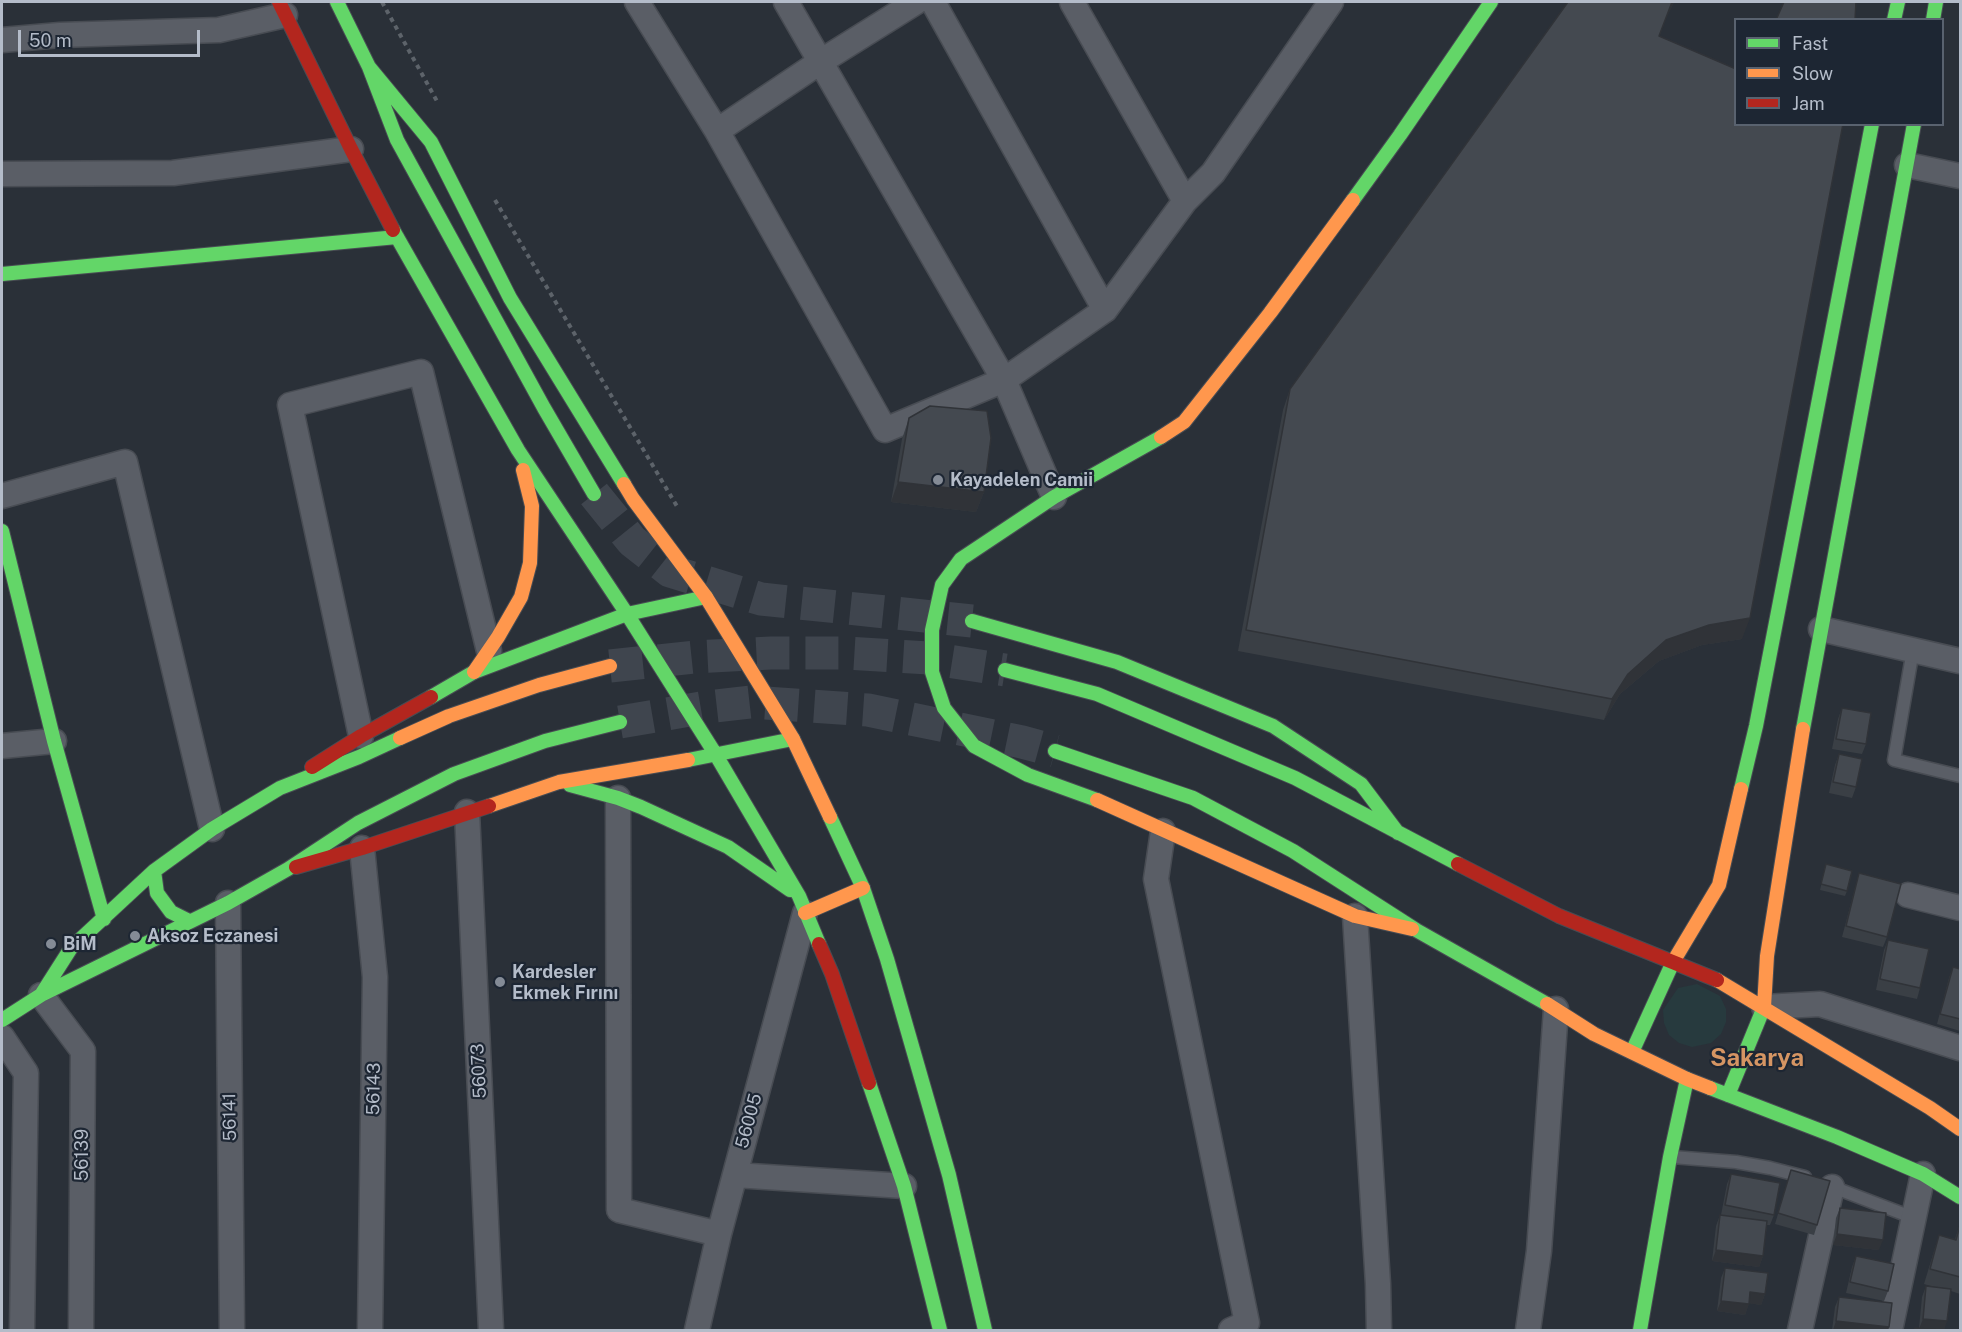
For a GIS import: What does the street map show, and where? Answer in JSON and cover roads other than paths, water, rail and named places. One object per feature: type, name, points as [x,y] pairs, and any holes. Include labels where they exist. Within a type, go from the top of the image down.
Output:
[{"type":"main road","points":[[337,2],[369,67],[397,140],[544,408],[594,494]]},
{"type":"main road","points":[[1416,930],[1355,916],[1083,794],[1028,775],[974,746],[944,708],[932,672],[932,630],[942,585],[961,559],[1054,497],[1154,442],[1184,422],[1270,313],[1400,135],[1491,2]]},
{"type":"main road","points":[[1894,18],[1898,2]]},
{"type":"main road","points":[[1933,18],[1936,2]]},
{"type":"main road","points":[[282,8],[396,237],[518,450],[627,614],[716,755],[802,904],[832,974],[904,1186],[940,1330]]},
{"type":"main road","points":[[369,67],[431,142],[510,298],[633,499],[706,597],[793,739],[863,888],[887,958],[949,1175],[985,1330]]},
{"type":"main road","points":[[1632,1052],[1673,962],[1719,885],[1725,862],[1756,726],[1872,126]]},
{"type":"main road","points":[[1728,1095],[1764,1007],[1768,945],[1794,774],[1914,126]]},
{"type":"main road","points":[[2,274],[396,237]]},
{"type":"main road","points":[[474,672],[521,597],[530,563],[532,506],[518,450]]},
{"type":"main road","points":[[2,531],[54,741],[104,919]]},
{"type":"main road","points":[[40,995],[71,948],[154,871],[212,829],[361,736],[474,672],[627,614],[706,597]]},
{"type":"main road","points":[[972,621],[1117,662],[1273,726],[1361,784],[1398,833]]},
{"type":"main road","points":[[280,788],[449,716],[539,686],[610,666]]},
{"type":"main road","points":[[1005,670],[1096,694],[1295,778],[1559,916],[1723,982],[1930,1108],[1960,1129]]},
{"type":"main road","points":[[2,1020],[40,995],[228,903],[288,869],[358,823],[454,774],[545,741],[620,722]]},
{"type":"main road","points":[[288,869],[362,848],[559,782],[716,755],[793,739]]},
{"type":"main road","points":[[1055,751],[1193,798],[1293,851],[1416,930],[1556,1009],[1594,1034],[1687,1079],[1837,1137],[1923,1174],[1960,1197]]},
{"type":"main road","points":[[559,782],[618,798],[728,847],[802,904]]},
{"type":"main road","points":[[154,871],[156,893],[171,912],[189,921]]},
{"type":"main road","points":[[802,904],[863,888]]},
{"type":"main road","points":[[1640,1330],[1670,1157],[1687,1079]]},
{"type":"street","points":[[637,2],[717,131],[885,430],[1004,380],[1105,309],[1185,201],[1213,173],[1331,2]]},
{"type":"street","points":[[786,2],[1004,380],[1054,497]]},
{"type":"street","points":[[717,131],[820,62],[916,2]]},
{"type":"street","points":[[933,2],[1105,309]]},
{"type":"street","points":[[1072,2],[1185,201]]},
{"type":"street","points":[[2,40],[60,35],[219,30],[282,8]]},
{"type":"street","points":[[2,174],[173,172],[351,149]]},
{"type":"street","points":[[1907,165],[1960,176]]},
{"type":"street","points":[[361,736],[290,405],[422,372],[489,651]]},
{"type":"street","points":[[2,496],[125,462],[212,829]]},
{"type":"street","points":[[1821,629],[1960,661]]},
{"type":"street","points":[[2,746],[54,741]]},
{"type":"street","points":[[618,798],[619,1210],[719,1234]]},
{"type":"street","name":"56073","points":[[467,812],[491,1330]]},
{"type":"street","points":[[1162,831],[1156,879],[1247,1323],[1231,1330]]},
{"type":"street","name":"56143","points":[[362,848],[375,977],[370,1330]]},
{"type":"street","points":[[1908,895],[1960,908]]},
{"type":"street","name":"56141","points":[[228,903],[232,1330]]},
{"type":"street","name":"56005","points":[[697,1330],[802,904]]},
{"type":"street","points":[[1355,916],[1379,1330]]},
{"type":"street","name":"56139","points":[[40,995],[83,1051],[81,1330]]},
{"type":"street","points":[[1764,1007],[1820,1004],[1960,1048]]},
{"type":"street","points":[[1528,1330],[1539,1251],[1556,1009]]},
{"type":"street","points":[[2,1037],[26,1073],[22,1330]]},
{"type":"street","points":[[1890,1330],[1923,1174]]},
{"type":"street","points":[[735,1175],[904,1186]]},
{"type":"street","points":[[1800,1330],[1822,1183]]},
{"type":"lane","points":[[1913,650],[1894,760],[1960,776]]},
{"type":"lane","points":[[1670,1157],[1736,1162],[1770,1168],[1822,1183],[1914,1218]]},
{"type":"tunnel","points":[[594,494],[632,541],[670,571],[761,599],[972,621]]},
{"type":"tunnel","points":[[610,666],[695,657],[771,653],[846,653],[929,658],[1005,670]]},
{"type":"tunnel","points":[[620,722],[751,702],[868,710],[1055,751]]},
{"type":"place","name":"Kayadelen Camii","points":[[938,480]]},
{"type":"place","name":"Aksoz Eczanesi","points":[[135,936]]},
{"type":"place","name":"BiM","points":[[51,944]]},
{"type":"place","name":"Kardesler Ekmek Fırını","points":[[500,982]]},
{"type":"district","name":"Sakarya","points":[[1757,1059]]}]
